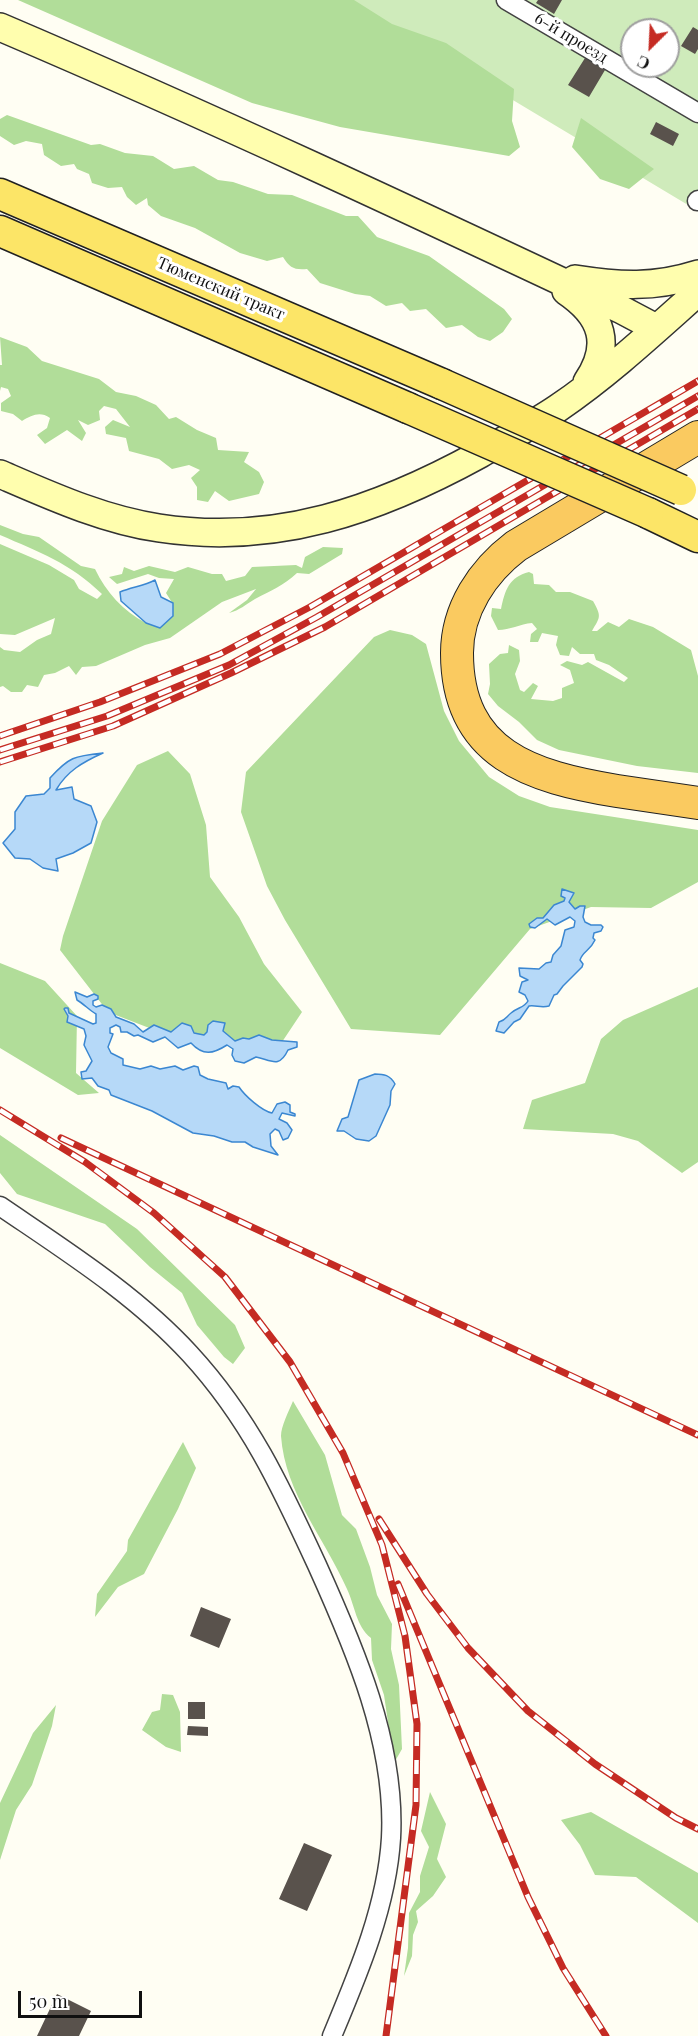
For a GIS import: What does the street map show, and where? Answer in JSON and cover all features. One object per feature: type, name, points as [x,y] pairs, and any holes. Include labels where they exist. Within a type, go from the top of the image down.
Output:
[{"type":"highway","points":[[698,437],[516,546],[497,560],[482,579],[469,602],[461,624],[457,646],[457,672],[466,706],[482,734],[501,753],[524,767],[575,784],[698,803]]},
{"type":"main road","points":[[0,27],[96,68],[530,267],[656,328]]},
{"type":"main road","name":"Тюменский тракт","points":[[0,194],[689,493]]},
{"type":"main road","points":[[0,231],[648,513],[698,537]]},
{"type":"main road","points":[[530,267],[575,279],[625,286],[678,280],[698,274]]},
{"type":"main road","points":[[530,267],[573,296],[591,313],[601,333],[602,351],[596,368],[580,392]]},
{"type":"main road","points":[[0,474],[88,510],[158,528],[232,533],[274,530],[316,522],[350,513],[430,481],[530,426],[580,392],[698,292]]},
{"type":"street","name":"6-й проезд","points":[[506,0],[698,113]]},
{"type":"street","points":[[0,1206],[152,1317],[190,1354],[218,1387],[244,1422],[267,1462],[294,1513],[343,1622],[376,1722],[386,1763],[391,1808],[391,1839],[387,1872],[372,1931],[332,2036]]},
{"type":"green space","points":[[18,0],[354,0],[392,24],[446,43],[514,89],[512,121],[520,147],[509,156],[340,127],[252,103]]},
{"type":"green space","points":[[346,0],[698,0],[698,211]]},
{"type":"green space","points":[[7,115],[91,145],[100,144],[125,153],[153,156],[174,169],[194,166],[218,180],[233,182],[268,194],[292,195],[346,216],[358,216],[377,237],[429,256],[504,309],[512,319],[503,332],[490,341],[478,337],[462,325],[446,328],[426,309],[410,311],[402,303],[386,306],[370,296],[355,294],[320,283],[307,269],[293,268],[283,257],[267,261],[240,253],[195,228],[161,216],[148,205],[147,198],[136,205],[127,197],[122,187],[108,188],[92,183],[89,174],[77,169],[74,164],[61,166],[44,155],[42,144],[26,141],[14,145],[0,136],[0,119]]},
{"type":"green space","points":[[581,118],[654,169],[629,189],[600,179],[572,147]]},
{"type":"green space","points":[[0,337],[27,347],[42,361],[99,379],[116,392],[136,396],[156,405],[169,419],[176,417],[216,438],[218,450],[249,452],[244,462],[259,472],[264,482],[259,494],[229,501],[215,491],[208,502],[197,500],[197,487],[191,478],[200,470],[189,465],[172,469],[159,459],[129,451],[126,438],[106,434],[105,427],[113,420],[130,427],[116,409],[104,406],[99,411],[100,420],[88,425],[78,420],[86,433],[82,441],[67,430],[45,444],[37,435],[47,428],[50,418],[36,415],[22,421],[13,414],[1,411],[1,403],[11,396],[8,389],[1,387],[0,391],[0,365],[2,365]]},
{"type":"green space","points":[[0,525],[23,534],[39,537],[81,566],[95,569],[116,600],[146,623],[173,604],[166,593],[174,579],[159,578],[148,574],[117,584],[109,577],[122,574],[124,567],[134,571],[149,566],[175,572],[188,567],[212,574],[222,574],[226,581],[245,576],[252,567],[296,565],[302,568],[305,557],[323,547],[343,548],[342,554],[309,574],[297,573],[282,585],[236,610],[229,613],[247,600],[256,589],[222,602],[170,638],[145,645],[96,666],[82,667],[76,675],[69,666],[55,673],[44,675],[38,687],[27,685],[22,692],[11,692],[3,686],[0,687],[0,647],[4,650],[20,652],[37,640],[51,634],[55,618],[15,635],[0,634],[0,544],[49,565],[74,580],[79,589],[97,599],[102,594],[66,566],[0,535]]},
{"type":"green space","points":[[529,572],[533,574],[534,584],[549,585],[556,592],[570,592],[593,601],[599,617],[592,631],[597,631],[608,622],[619,627],[629,619],[653,627],[691,650],[698,676],[698,773],[637,766],[559,750],[537,740],[498,706],[488,694],[489,664],[500,654],[508,653],[509,645],[519,650],[520,661],[515,674],[520,690],[524,692],[533,683],[538,686],[531,699],[553,701],[562,698],[562,688],[574,683],[570,670],[560,665],[567,661],[582,665],[588,662],[624,682],[628,678],[609,665],[596,660],[594,654],[580,654],[572,647],[569,656],[560,655],[556,645],[558,636],[542,633],[538,642],[530,642],[531,634],[537,629],[532,623],[498,630],[491,616],[492,608],[501,609],[504,596],[512,581]]},
{"type":"green space","points":[[390,630],[412,635],[426,644],[444,711],[459,741],[489,777],[519,796],[550,807],[698,830],[698,882],[651,908],[591,907],[530,929],[440,1035],[351,1029],[267,886],[241,812],[246,772],[374,637]]},
{"type":"green space","points":[[168,751],[190,774],[206,825],[210,877],[239,917],[264,964],[302,1012],[280,1045],[213,1043],[157,1031],[108,1012],[60,950],[102,821],[137,765]]},
{"type":"green space","points":[[0,963],[45,981],[77,1016],[76,1073],[99,1093],[78,1095],[0,1048]]},
{"type":"green space","points":[[698,987],[698,1162],[682,1173],[638,1141],[613,1134],[523,1129],[532,1100],[585,1083],[601,1039],[623,1020]]},
{"type":"green space","points":[[0,1135],[137,1229],[235,1325],[245,1348],[233,1364],[224,1357],[197,1325],[182,1293],[150,1267],[105,1224],[17,1194],[0,1173]]},
{"type":"green space","points":[[293,1401],[325,1455],[342,1515],[356,1529],[370,1567],[377,1595],[392,1624],[391,1649],[399,1685],[402,1749],[394,1763],[384,1695],[372,1660],[371,1638],[362,1628],[338,1570],[307,1515],[284,1457],[281,1432]]},
{"type":"green space","points":[[183,1442],[196,1468],[178,1509],[144,1574],[118,1587],[95,1617],[97,1594],[127,1551],[128,1540]]},
{"type":"green space","points":[[162,1694],[173,1695],[180,1712],[181,1752],[166,1747],[142,1730],[152,1712],[160,1710]]},
{"type":"green space","points":[[56,1705],[52,1726],[32,1785],[16,1810],[0,1860],[0,1803],[33,1733]]},
{"type":"green space","points":[[430,1792],[446,1824],[437,1859],[446,1877],[433,1896],[416,1911],[418,1922],[413,1935],[412,1956],[404,1976],[409,1913],[420,1892],[420,1876],[429,1847],[421,1831]]},
{"type":"green space","points":[[591,1812],[698,1873],[698,1923],[636,1877],[595,1875],[580,1845],[561,1820]]},
{"type":"water","points":[[155,580],[161,597],[173,603],[173,616],[160,628],[146,623],[121,601],[120,592]]},
{"type":"water","points":[[103,753],[76,768],[65,777],[56,790],[72,787],[74,799],[91,806],[97,822],[91,843],[56,859],[58,871],[43,868],[30,859],[15,858],[3,843],[15,829],[15,812],[26,796],[44,794],[50,788],[50,778],[67,762],[85,755]]},
{"type":"water","points":[[562,889],[574,893],[569,902],[575,909],[585,906],[583,917],[585,922],[603,927],[601,931],[594,933],[595,940],[581,957],[582,967],[554,995],[549,1006],[529,1006],[520,1019],[504,1033],[496,1031],[499,1022],[528,1001],[525,995],[519,992],[522,982],[528,980],[520,976],[519,968],[539,969],[551,962],[553,955],[561,946],[565,930],[574,927],[575,921],[570,917],[555,925],[547,919],[535,928],[530,927],[529,924],[537,918],[543,918],[554,905],[564,901],[565,898],[561,896]]},
{"type":"water","points":[[75,992],[87,997],[94,994],[98,996],[98,999],[93,1001],[93,1005],[96,1007],[102,1005],[111,1009],[116,1017],[134,1024],[143,1032],[154,1025],[171,1032],[182,1023],[191,1026],[194,1033],[204,1035],[208,1025],[213,1021],[225,1023],[223,1031],[235,1041],[259,1035],[272,1040],[297,1042],[297,1047],[288,1050],[281,1060],[274,1062],[256,1057],[244,1063],[235,1061],[232,1055],[233,1049],[227,1045],[217,1050],[204,1052],[191,1043],[178,1048],[165,1037],[153,1042],[138,1035],[121,1032],[120,1027],[116,1025],[110,1028],[110,1033],[113,1034],[108,1047],[111,1053],[123,1059],[123,1065],[140,1069],[151,1066],[160,1069],[175,1066],[183,1070],[194,1066],[198,1067],[200,1075],[226,1083],[228,1089],[233,1086],[239,1087],[254,1103],[268,1112],[272,1113],[277,1104],[285,1102],[290,1105],[290,1112],[295,1116],[282,1113],[279,1119],[287,1123],[292,1130],[288,1138],[283,1140],[279,1131],[275,1129],[270,1134],[271,1146],[278,1155],[245,1142],[232,1142],[193,1133],[152,1111],[111,1095],[109,1090],[98,1086],[92,1078],[82,1079],[81,1072],[86,1071],[92,1061],[84,1045],[86,1036],[84,1029],[67,1022],[68,1016],[64,1009],[68,1008],[69,1013],[93,1024],[96,1023],[96,1014],[77,1000]]},
{"type":"water","points":[[375,1074],[386,1076],[395,1084],[391,1091],[390,1105],[376,1136],[369,1141],[356,1139],[344,1131],[337,1131],[342,1119],[348,1117],[359,1080]]},
{"type":"building","points":[[538,0],[562,0],[554,14],[536,3]]},
{"type":"building","points":[[693,27],[698,30],[698,49],[695,54],[681,46]]},
{"type":"building","points":[[585,58],[605,70],[589,97],[568,85]]},
{"type":"building","points":[[656,122],[679,134],[673,146],[650,134]]},
{"type":"building","points":[[201,1607],[231,1619],[219,1648],[190,1636]]},
{"type":"building","points":[[188,1702],[205,1702],[205,1719],[188,1719]]},
{"type":"building","points":[[188,1726],[208,1727],[208,1736],[187,1735]]},
{"type":"building","points":[[304,1843],[332,1855],[307,1911],[279,1899]]},
{"type":"building","points":[[57,1994],[91,2011],[79,2036],[37,2036]]},
{"type":"railway","points":[[0,736],[100,702],[220,654],[310,607],[698,381]]},
{"type":"railway","points":[[0,750],[107,716],[229,665],[317,617],[698,396]]},
{"type":"railway","points":[[0,762],[113,726],[231,673],[325,627],[698,409]]},
{"type":"railway","points":[[0,1110],[85,1162],[154,1213],[225,1277],[290,1362],[343,1453],[382,1545],[405,1636],[417,1724],[416,1805],[386,2036]]},
{"type":"railway","points":[[61,1138],[698,1435]]},
{"type":"railway","points":[[379,1519],[427,1594],[468,1648],[528,1711],[595,1764],[676,1818],[698,1829]]},
{"type":"railway","points":[[398,1584],[528,1897],[563,1968],[606,2036]]}]
